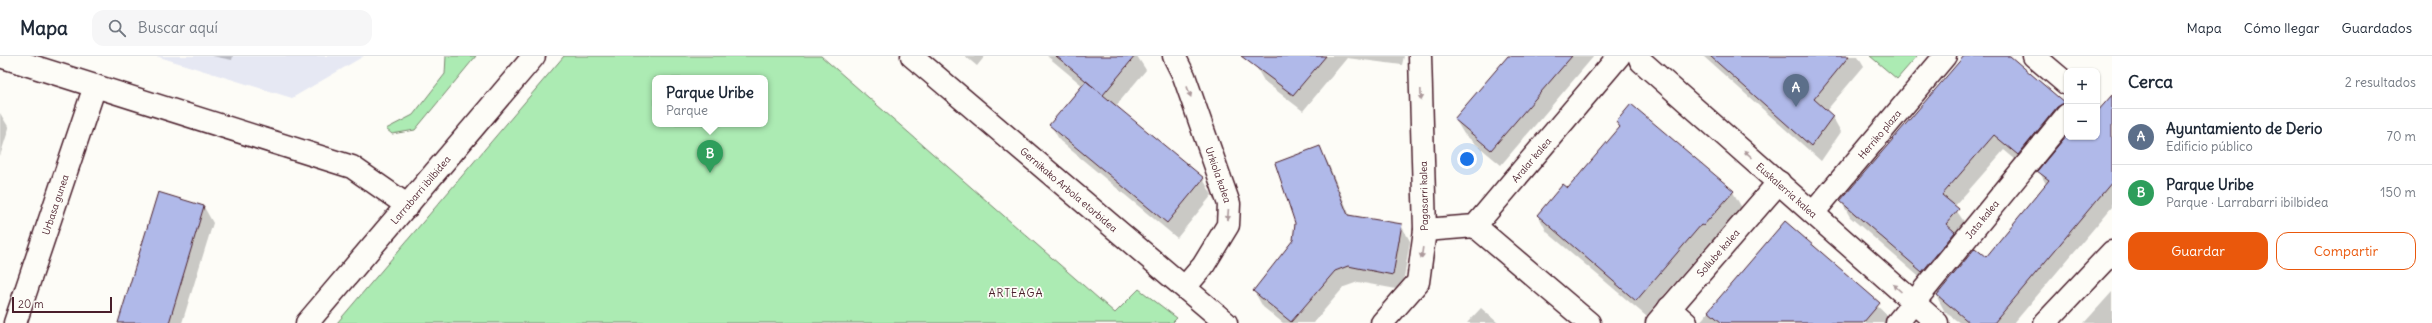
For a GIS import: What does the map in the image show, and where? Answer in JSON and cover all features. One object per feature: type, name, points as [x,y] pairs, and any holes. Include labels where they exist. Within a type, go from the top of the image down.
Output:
[{"type":"street","points":[[0,56],[352,167],[408,206]]},
{"type":"street","name":"Larrabarri ibilbidea","points":[[307,323],[534,56]]},
{"type":"street","name":"Gernikako Arbola etorbidea","points":[[912,56],[1226,323]]},
{"type":"street","name":"Urkiola kalea","points":[[1174,56],[1189,91],[1229,204],[1228,225],[1203,266],[1185,287]]},
{"type":"street","name":"Pagasarri kalea","points":[[1382,323],[1418,282],[1425,230],[1420,56]]},
{"type":"street","name":"Aralar kalea","points":[[1475,226],[1619,56]]},
{"type":"street","name":"Euskalerria kalea","points":[[1639,56],[1641,61],[1780,182],[1937,323]]},
{"type":"street","name":"Herriko plaza","points":[[1813,213],[1945,56]]},
{"type":"street","points":[[2034,56],[2064,81]]},
{"type":"street","name":"Urbasa gunea","points":[[15,323],[95,86]]},
{"type":"street","name":"Jata kalea","points":[[1897,323],[2064,119]]},
{"type":"street","name":"Sollube kalea","points":[[1663,316],[1780,182]]},
{"type":"street","points":[[1425,230],[1475,226],[1589,323]]},
{"type":"street","points":[[2045,323],[2112,252]]},
{"type":"street","points":[[1663,316],[1686,323]]},
{"type":"shaded area","points":[[156,56],[364,56],[292,98]]},
{"type":"green space","points":[[446,56],[476,56],[415,130],[392,134],[386,129],[413,115],[445,74]]},
{"type":"green space","points":[[564,56],[821,56],[1115,313],[1139,289],[1177,318],[1172,323],[337,323]]},
{"type":"green space","points":[[1870,56],[1917,56],[1897,79]]},
{"type":"building","points":[[1056,56],[1135,56],[1103,95]]},
{"type":"building","points":[[1241,56],[1326,56],[1293,95]]},
{"type":"building","points":[[1508,56],[1572,56],[1491,150],[1454,119]]},
{"type":"building","points":[[1710,56],[1849,56],[1814,99],[1833,116],[1811,146]]},
{"type":"building","points":[[1964,56],[2010,56],[2064,102],[2057,107],[2018,155],[1994,135],[1942,195],[1959,209],[1946,224],[1955,232],[1922,272],[1840,201]]},
{"type":"building","points":[[1086,81],[1204,178],[1167,223],[1049,125]]},
{"type":"building","points":[[2112,95],[2112,182],[1994,323],[1970,323],[1937,295],[1975,248],[1986,257],[2049,180],[2037,171],[2064,139],[2064,140],[2100,140],[2100,109]]},
{"type":"building","points":[[1631,104],[1734,191],[1703,226],[1701,225],[1636,301],[1537,215],[1563,184],[1568,188],[1620,127],[1616,122]]},
{"type":"building","points":[[1320,146],[1348,215],[1402,224],[1393,275],[1348,266],[1335,271],[1291,322],[1253,291],[1293,240],[1295,223],[1275,163]]},
{"type":"building","points":[[158,192],[204,206],[169,323],[118,323]]},
{"type":"building","points":[[1785,221],[1880,303],[1863,323],[1722,323],[1708,311]]},
{"type":"place","name":"Ayuntamiento de Derio","points":[[1796,107]]},
{"type":"place","name":"Parque Uribe","points":[[710,173]]},
{"type":"district","name":"ARTEAGA","points":[[1016,293]]}]
